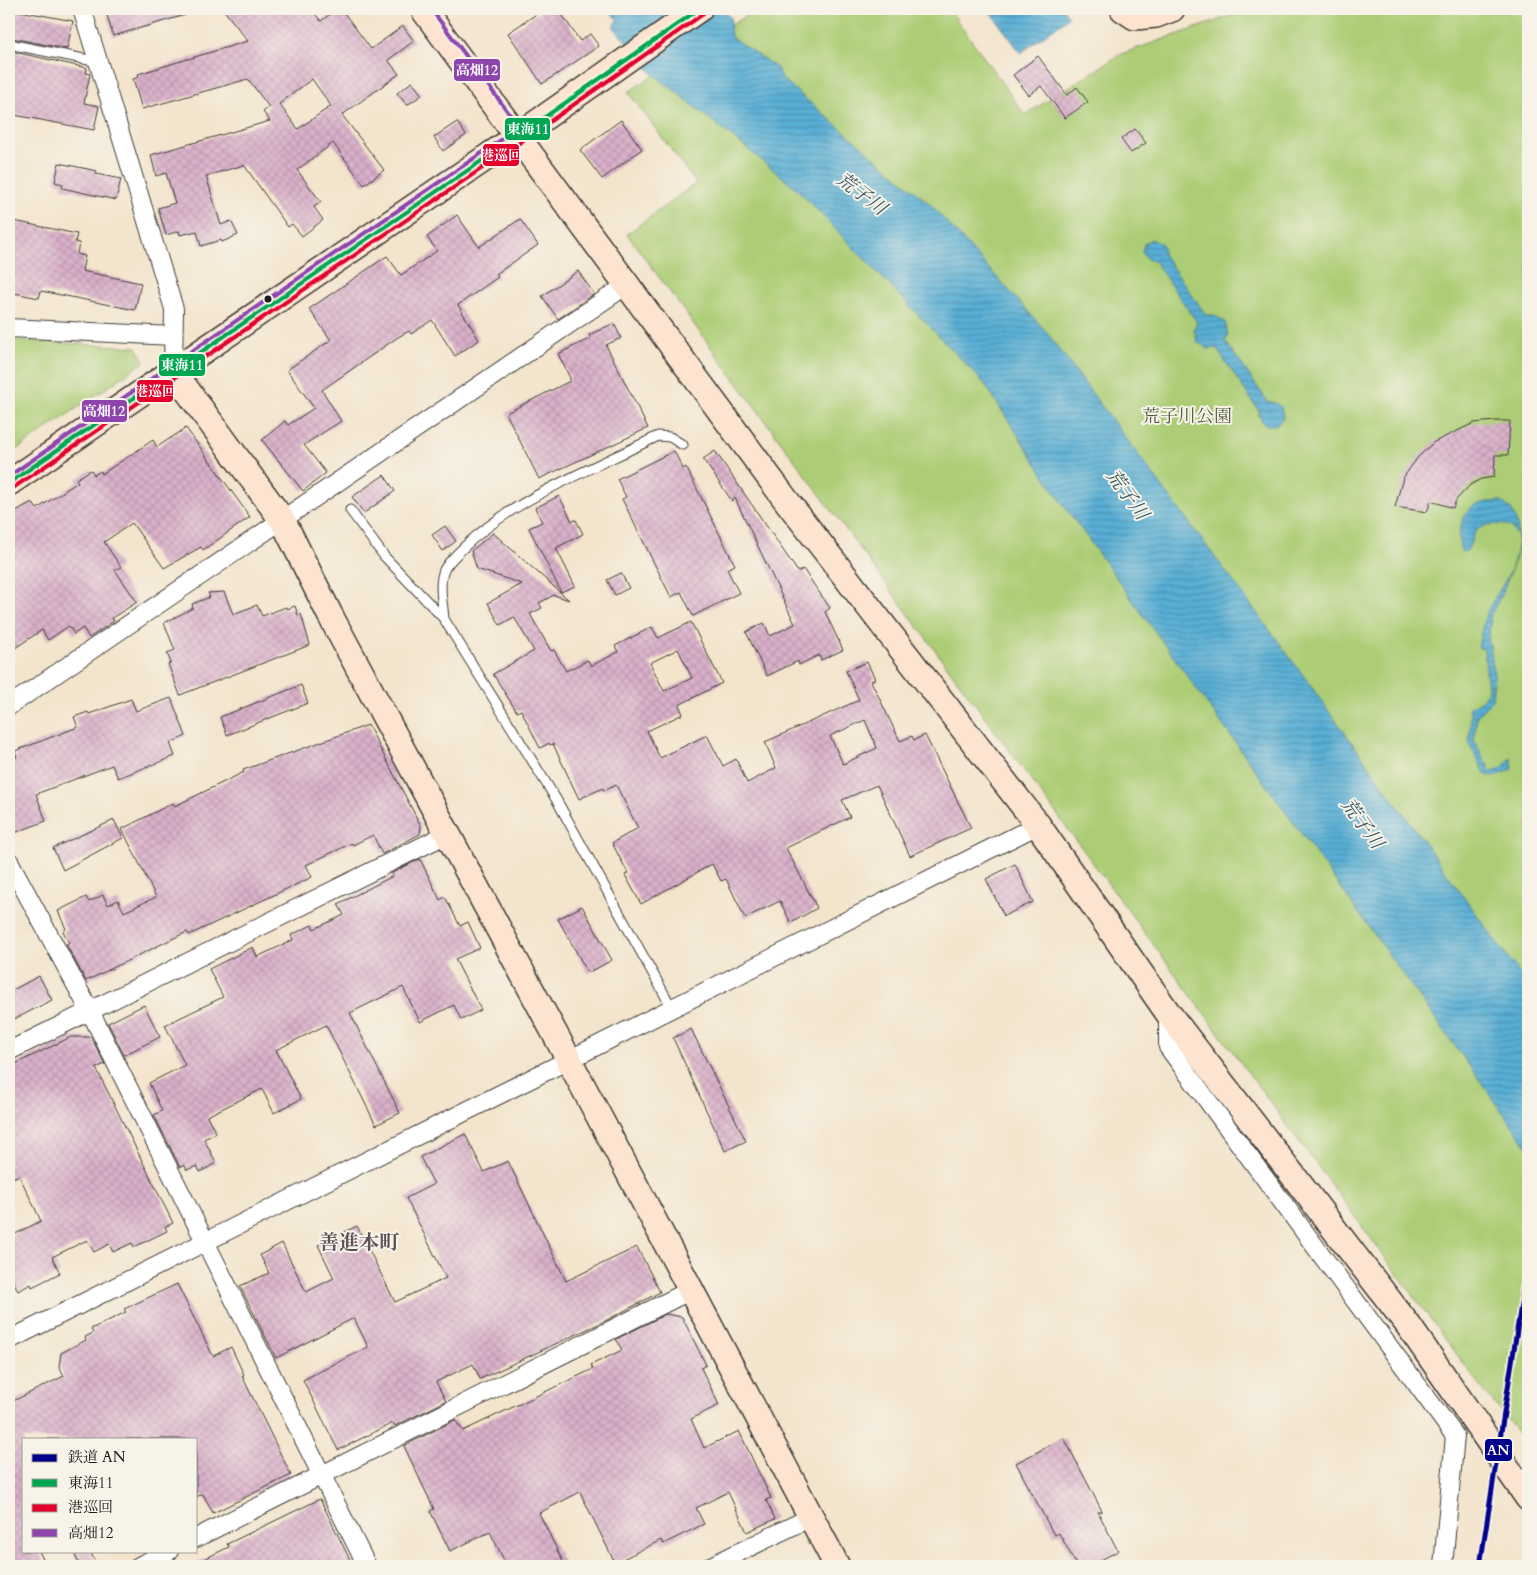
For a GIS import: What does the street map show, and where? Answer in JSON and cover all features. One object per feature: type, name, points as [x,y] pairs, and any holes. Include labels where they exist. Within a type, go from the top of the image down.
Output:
[{"type":"street","points":[[82,9],[174,309],[173,371],[283,521],[330,615],[569,1060],[837,1566]]},
{"type":"street","points":[[423,9],[786,500],[1038,825],[1168,1013],[1408,1325],[1528,1498]]},
{"type":"street","points":[[9,483],[518,136],[699,9]]},
{"type":"street","points":[[1123,9],[1136,17],[1156,15],[1172,9]]},
{"type":"street","points":[[9,706],[628,284]]},
{"type":"street","points":[[9,328],[173,336]]},
{"type":"street","points":[[9,1340],[1038,825]]},
{"type":"street","points":[[9,1051],[447,834]]},
{"type":"street","points":[[9,861],[90,1011],[367,1566]]},
{"type":"street","points":[[1168,1013],[1168,1047],[1455,1436],[1443,1566]]},
{"type":"street","points":[[198,1537],[691,1290]]},
{"type":"street","points":[[711,1566],[810,1517]]},
{"type":"street","points":[[139,1566],[167,1552]]},
{"type":"lane","points":[[9,44],[99,62]]},
{"type":"lane","points":[[444,620],[441,586],[443,573],[447,564],[481,530],[516,507],[658,436],[670,437],[683,445]]},
{"type":"lane","points":[[350,510],[384,556],[444,620],[556,799],[672,1008]]},
{"type":"green space","name":"荒子川公園","points":[[756,9],[949,9],[1025,115],[1121,54],[1251,9],[1528,9],[1528,1445],[1484,1391],[627,234],[696,183],[628,92]]},
{"type":"green space","points":[[9,340],[137,347],[144,362],[9,455]]},
{"type":"water","name":"荒子川","points":[[605,9],[721,9],[730,17],[731,37],[777,68],[781,78],[931,205],[1043,328],[1281,645],[1528,985],[1528,1147],[1065,507],[984,383],[796,188],[651,72],[613,26],[618,19]]},
{"type":"water","points":[[988,9],[1063,9],[1069,17],[1021,53]]},
{"type":"water","points":[[1151,239],[1162,244],[1163,254],[1206,315],[1214,315],[1225,322],[1228,335],[1225,341],[1268,402],[1273,402],[1281,407],[1283,416],[1278,423],[1273,425],[1264,424],[1259,416],[1259,411],[1216,348],[1208,349],[1197,342],[1194,329],[1197,322],[1154,261],[1147,259],[1142,252],[1144,244]]},
{"type":"water","points":[[1499,501],[1510,509],[1516,521],[1518,536],[1510,526],[1500,524],[1484,526],[1476,532],[1466,552],[1461,551],[1460,527],[1468,511],[1478,504]]},
{"type":"water","points":[[1518,536],[1518,548],[1512,568],[1516,552]]},
{"type":"water","points":[[1512,568],[1491,614],[1488,644],[1490,644],[1494,675],[1492,700],[1477,716],[1474,740],[1491,772],[1502,768],[1511,758],[1513,769],[1496,776],[1486,775],[1469,743],[1471,715],[1469,708],[1483,699],[1488,690],[1484,650],[1478,647],[1487,612]]},
{"type":"building","points":[[9,9],[73,21],[67,49],[12,38],[13,32],[9,31]]},
{"type":"building","points":[[129,9],[191,9],[192,13],[113,36],[107,15]]},
{"type":"building","points":[[223,9],[311,9],[321,21],[337,9],[341,9],[371,49],[403,26],[414,41],[388,60],[399,74],[342,115],[384,170],[364,185],[333,143],[297,170],[321,202],[314,207],[323,220],[302,236],[292,224],[288,227],[244,165],[206,176],[221,225],[231,221],[238,235],[222,242],[221,240],[201,246],[197,231],[180,235],[179,231],[166,235],[158,208],[175,203],[166,173],[156,176],[151,155],[270,121],[263,112],[269,107],[248,79],[142,109],[133,79],[139,77],[138,74],[248,41]],"holes":[[[312,79],[331,106],[298,129],[279,104]]]},
{"type":"building","points":[[544,9],[558,9],[580,41],[590,34],[599,46],[542,84],[508,33]]},
{"type":"building","points":[[10,51],[87,68],[86,73],[90,74],[84,103],[99,106],[94,130],[9,114]]},
{"type":"building","points":[[1038,56],[1067,95],[1077,87],[1088,102],[1065,118],[1041,86],[1029,95],[1013,75]]},
{"type":"building","points":[[412,82],[422,95],[407,105],[397,93]]},
{"type":"building","points":[[621,120],[642,149],[602,179],[580,150]]},
{"type":"building","points":[[457,122],[466,135],[443,151],[434,137]]},
{"type":"building","points":[[1135,129],[1146,143],[1131,153],[1121,139]]},
{"type":"building","points":[[59,163],[97,171],[96,174],[121,179],[116,200],[62,188],[63,184],[55,182]]},
{"type":"building","points":[[457,215],[479,247],[520,219],[538,245],[496,274],[498,277],[458,305],[479,340],[455,356],[432,320],[411,334],[409,331],[398,337],[322,390],[341,421],[304,445],[326,473],[303,491],[262,440],[285,421],[288,425],[314,408],[287,370],[331,340],[309,309],[387,256],[401,275],[437,251],[427,237]]},
{"type":"building","points":[[9,220],[77,234],[75,242],[79,243],[77,254],[85,256],[82,271],[141,283],[135,310],[41,291],[39,298],[9,292]]},
{"type":"building","points":[[578,271],[594,294],[558,319],[542,296]]},
{"type":"building","points":[[614,323],[621,338],[606,345],[648,428],[539,479],[506,413],[570,381],[558,354],[591,338],[589,335]]},
{"type":"building","points":[[1510,421],[1508,455],[1495,455],[1494,477],[1481,479],[1470,485],[1456,500],[1453,508],[1431,501],[1427,512],[1395,507],[1403,478],[1418,457],[1434,442],[1474,423]]},
{"type":"building","points":[[186,428],[250,517],[203,550],[201,547],[164,568],[132,523],[104,542],[121,567],[115,570],[137,602],[112,618],[114,621],[89,638],[83,628],[74,634],[69,626],[48,640],[42,630],[9,652],[9,541],[12,538],[9,533],[9,515],[32,502],[37,509],[78,482],[76,479],[91,470],[94,475],[101,471],[102,474],[153,440],[157,447]]},
{"type":"building","points":[[674,451],[683,469],[686,467],[735,565],[727,569],[739,593],[693,616],[681,592],[671,597],[622,499],[626,497],[617,479]]},
{"type":"building","points":[[715,451],[798,572],[803,569],[830,608],[825,612],[843,650],[821,660],[819,655],[799,665],[798,661],[767,676],[746,632],[764,623],[770,636],[795,624],[735,498],[732,501],[703,459]]},
{"type":"building","points":[[384,475],[395,491],[364,513],[352,497]]},
{"type":"building","points":[[559,496],[572,521],[576,520],[583,534],[556,548],[575,586],[561,592],[529,528],[542,522],[535,508]]},
{"type":"building","points":[[445,526],[456,541],[443,551],[432,535]]},
{"type":"building","points":[[493,533],[569,600],[554,595],[539,603],[542,608],[530,614],[551,651],[554,650],[566,671],[588,660],[591,666],[618,652],[615,646],[652,627],[658,638],[691,622],[722,683],[679,705],[683,714],[647,731],[660,758],[707,735],[723,766],[736,759],[747,783],[776,768],[765,742],[859,700],[846,671],[867,662],[875,679],[871,681],[900,741],[912,736],[914,740],[925,735],[971,828],[910,856],[877,785],[842,800],[850,817],[786,848],[817,908],[791,923],[780,901],[745,918],[726,879],[721,881],[712,864],[641,904],[625,875],[628,873],[612,843],[638,828],[616,785],[604,791],[603,788],[579,799],[553,744],[550,745],[549,743],[540,748],[521,710],[517,712],[493,674],[534,651],[514,617],[500,625],[488,603],[522,584],[477,569],[471,551]],"holes":[[[678,649],[692,678],[664,691],[650,663]],[[865,720],[877,748],[843,764],[830,736]]]},
{"type":"building","points":[[621,573],[629,588],[615,595],[607,580]]},
{"type":"building","points":[[224,592],[233,614],[257,605],[262,616],[286,607],[287,609],[295,606],[298,615],[301,614],[310,645],[180,695],[168,664],[171,663],[167,653],[175,650],[164,623],[193,608],[192,604],[210,597],[208,593]]},
{"type":"building","points":[[301,685],[308,703],[227,735],[220,717]]},
{"type":"building","points":[[171,698],[186,736],[170,743],[175,756],[118,778],[112,765],[36,794],[46,821],[9,835],[9,761],[17,757],[15,751],[78,727],[74,717],[88,712],[89,714],[131,699],[136,711]]},
{"type":"building","points":[[368,725],[421,826],[420,834],[382,854],[373,835],[353,845],[352,843],[306,865],[312,877],[189,935],[187,932],[176,937],[86,981],[66,944],[69,943],[63,931],[66,929],[58,911],[86,897],[89,902],[103,895],[108,905],[118,900],[124,912],[156,897],[122,829],[173,803],[175,806],[244,772],[243,770]]},
{"type":"building","points":[[114,820],[123,838],[63,870],[53,848]]},
{"type":"building","points":[[420,859],[440,900],[445,897],[460,926],[468,922],[480,948],[455,959],[481,1010],[461,1020],[454,1005],[420,1022],[403,987],[350,1013],[400,1113],[376,1125],[326,1025],[276,1050],[301,1099],[274,1113],[262,1089],[207,1116],[216,1133],[204,1139],[216,1163],[200,1172],[197,1166],[187,1170],[184,1165],[180,1167],[154,1115],[162,1111],[149,1083],[185,1065],[165,1025],[223,997],[209,969],[253,947],[257,957],[293,940],[291,935],[312,925],[314,929],[344,915],[338,904],[393,876],[392,873]]},
{"type":"building","points":[[1015,864],[1033,902],[1004,916],[986,879]]},
{"type":"building","points":[[582,906],[612,960],[588,973],[558,919]]},
{"type":"building","points":[[39,976],[52,1000],[15,1019],[9,1007],[9,992]]},
{"type":"building","points":[[144,1005],[160,1037],[124,1055],[108,1023]]},
{"type":"building","points":[[691,1029],[746,1141],[725,1151],[673,1038]]},
{"type":"building","points":[[71,1037],[91,1037],[105,1064],[96,1068],[173,1223],[165,1227],[167,1231],[134,1247],[132,1243],[113,1252],[109,1244],[94,1252],[87,1240],[52,1257],[60,1273],[32,1287],[31,1284],[18,1291],[9,1272],[9,1237],[41,1221],[19,1175],[9,1180],[9,1067]]},
{"type":"building","points":[[465,1134],[484,1172],[508,1161],[566,1281],[637,1247],[660,1292],[607,1320],[480,1379],[473,1364],[436,1382],[446,1401],[395,1426],[393,1423],[338,1450],[303,1380],[368,1347],[354,1318],[276,1358],[240,1286],[269,1273],[260,1255],[282,1243],[306,1292],[334,1278],[318,1245],[357,1226],[395,1302],[446,1278],[406,1198],[434,1184],[420,1157]]},
{"type":"building","points":[[177,1284],[213,1356],[231,1347],[244,1375],[242,1376],[291,1475],[213,1513],[203,1494],[198,1496],[198,1438],[22,1438],[22,1552],[39,1552],[46,1566],[9,1566],[9,1403],[64,1376],[59,1366],[61,1353],[86,1340],[85,1337],[93,1333],[91,1329],[126,1312],[124,1309]]},
{"type":"building","points":[[666,1314],[682,1317],[706,1365],[701,1368],[719,1405],[691,1419],[704,1448],[739,1431],[771,1498],[766,1500],[775,1519],[747,1532],[728,1492],[696,1508],[704,1524],[663,1544],[661,1540],[615,1563],[580,1492],[539,1513],[565,1566],[507,1566],[490,1532],[450,1551],[430,1511],[434,1509],[404,1446],[455,1420],[463,1431],[593,1369],[591,1365],[622,1350],[616,1339]]},
{"type":"building","points":[[1064,1438],[1102,1511],[1098,1512],[1118,1551],[1089,1566],[1077,1566],[1059,1533],[1054,1535],[1016,1463]]},
{"type":"building","points":[[320,1499],[353,1566],[190,1566],[229,1547],[227,1544]]},
{"type":"building","points":[[73,1552],[90,1552],[97,1566],[80,1566]]},
{"type":"rail line","name":"AN","points":[[1480,1566],[1528,1260]]},
{"type":"transit line","name":"高畑12","points":[[431,9],[523,132]]},
{"type":"transit line","name":"東海11","points":[[9,483],[518,136],[699,9]]},
{"type":"transit line","name":"港巡回","points":[[13,488],[522,141],[703,14]]},
{"type":"transit line","name":"高畑12","points":[[9,476],[514,131]]},
{"type":"district","name":"善進本町","points":[[359,1242]]}]
